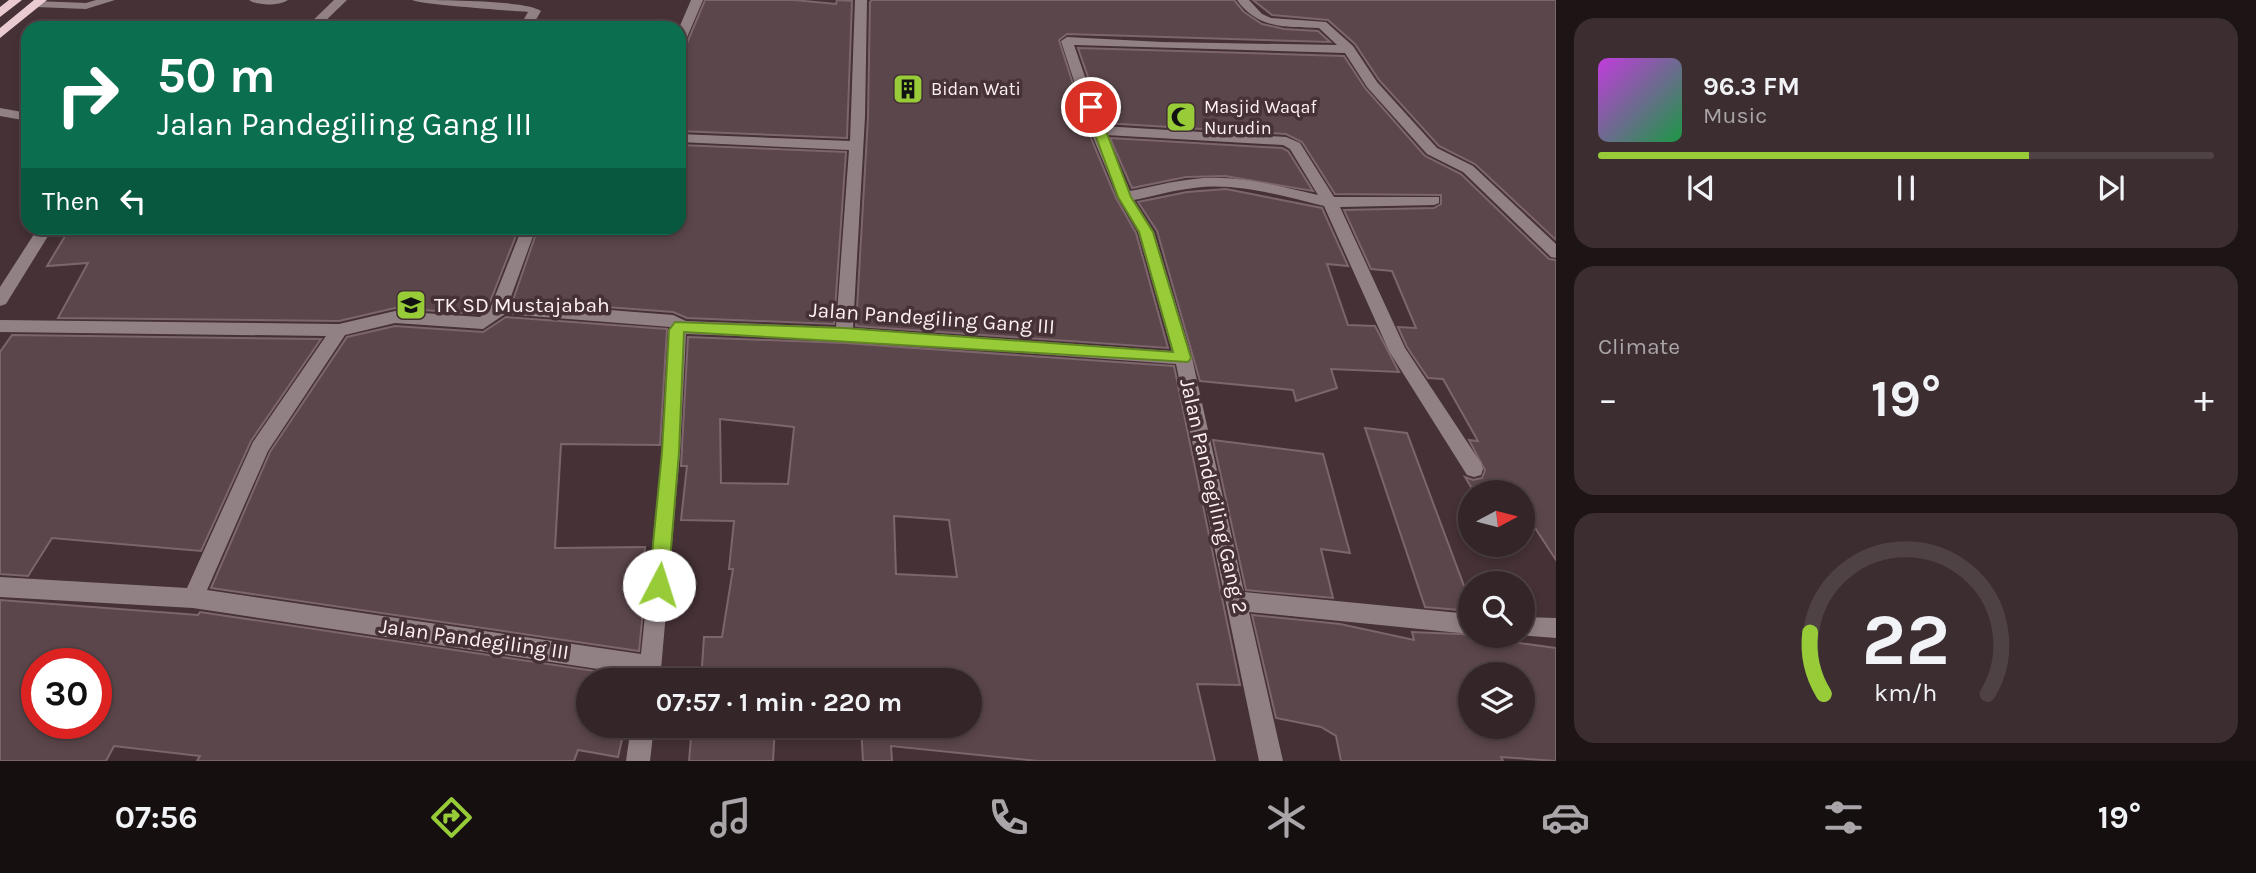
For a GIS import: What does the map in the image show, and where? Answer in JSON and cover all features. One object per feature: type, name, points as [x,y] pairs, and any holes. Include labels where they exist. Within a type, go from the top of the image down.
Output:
[{"type":"main road","points":[[0,13],[16,0]]},
{"type":"main road","points":[[0,34],[38,2]]},
{"type":"street","points":[[38,2],[86,6],[109,0]]},
{"type":"street","points":[[255,0],[282,0]]},
{"type":"street","points":[[318,21],[341,0]]},
{"type":"street","points":[[418,0],[433,0]]},
{"type":"street","points":[[440,0],[532,9],[535,11],[529,21]]},
{"type":"street","points":[[686,25],[696,0]]},
{"type":"street","points":[[844,334],[856,146],[860,0]]},
{"type":"street","points":[[1242,0],[1258,19],[1322,25],[1349,49],[1372,84],[1432,151],[1468,169],[1556,253]]},
{"type":"street","name":"Jalan Pandegiling Gang 2","points":[[1271,761],[1183,358],[1146,232],[1125,197],[1097,130],[1067,41],[1163,46],[1349,49]]},
{"type":"street","points":[[0,112],[21,116]]},
{"type":"street","points":[[1097,130],[1156,131],[1286,141],[1295,146],[1330,202],[1398,351],[1475,469]]},
{"type":"street","points":[[686,138],[856,146]]},
{"type":"street","points":[[1125,197],[1195,183],[1216,183],[1257,186],[1330,202],[1434,200]]},
{"type":"street","points":[[0,300],[41,235]]},
{"type":"street","points":[[0,326],[339,330],[395,317],[482,323],[492,318],[498,307],[526,235]]},
{"type":"street","name":"Jalan Pandegiling Gang III","points":[[498,307],[673,321],[680,326],[844,334],[1183,358]]},
{"type":"street","name":"Jalan Pandegiling III","points":[[650,668],[680,326]]},
{"type":"street","points":[[193,598],[260,447],[339,330]]},
{"type":"street","name":"Jalan Pandegiling III","points":[[0,587],[193,598],[620,668]]},
{"type":"street","points":[[1237,601],[1458,623]]},
{"type":"street","points":[[1535,627],[1556,628]]},
{"type":"street","points":[[638,761],[641,738]]},
{"type":"building","points":[[705,0],[794,0],[836,4],[837,0],[852,1],[847,138],[686,131],[687,43]]},
{"type":"building","points":[[872,0],[1234,0],[1244,12],[1262,24],[1284,29],[1318,31],[1330,42],[1067,34],[1059,40],[1088,131],[1116,198],[1136,233],[1168,348],[856,326]]},
{"type":"building","points":[[1253,0],[1556,0],[1556,240],[1475,164],[1439,146],[1379,80],[1355,44],[1328,20],[1272,15]]},
{"type":"building","points":[[1078,48],[1344,56],[1365,88],[1425,156],[1461,174],[1549,259],[1556,260],[1556,560],[1535,528],[1535,480],[1473,480],[1482,478],[1485,470],[1469,440],[1478,441],[1443,379],[1428,378],[1407,347],[1398,327],[1416,328],[1392,271],[1371,269],[1344,210],[1434,208],[1441,204],[1441,195],[1335,194],[1302,142],[1286,134],[1104,123]]},
{"type":"building","points":[[1110,138],[1282,148],[1288,151],[1313,191],[1225,176],[1186,177],[1132,188]]},
{"type":"building","points":[[686,145],[846,152],[834,324],[687,318],[673,312],[513,300],[536,235],[686,235]]},
{"type":"building","points":[[1226,189],[1322,208],[1348,266],[1327,264],[1348,325],[1375,326],[1399,372],[1331,369],[1337,388],[1296,401],[1293,390],[1200,381],[1157,231],[1138,202],[1187,192]]},
{"type":"building","points":[[66,235],[516,235],[488,307],[479,314],[395,308],[339,321],[58,318],[88,263],[47,266]]},
{"type":"building","points":[[506,317],[667,329],[660,445],[561,444],[555,548],[645,547],[641,590],[645,590],[639,651],[211,588],[270,452],[347,337],[395,326],[483,332]]},
{"type":"building","points":[[12,335],[321,339],[251,441],[201,551],[52,538],[28,576],[0,574],[0,352]]},
{"type":"building","points":[[688,337],[844,343],[1174,366],[1240,685],[1197,684],[1215,761],[1038,761],[891,746],[892,761],[863,761],[862,738],[982,738],[982,668],[702,668],[704,637],[722,637],[733,569],[729,569],[734,521],[681,520],[687,466],[681,466]],"holes":[[[720,419],[794,427],[788,484],[721,483]],[[894,516],[949,520],[957,577],[896,574]]]},
{"type":"building","points":[[1365,428],[1407,433],[1458,571],[1458,610],[1425,607]]},
{"type":"building","points":[[1213,440],[1323,454],[1350,553],[1321,549],[1333,598],[1246,590]]},
{"type":"building","points":[[0,600],[198,615],[200,612],[576,668],[576,738],[622,738],[618,757],[578,750],[574,761],[197,761],[200,756],[114,746],[106,761],[0,761]]},
{"type":"building","points":[[1252,615],[1340,624],[1414,640],[1412,632],[1458,634],[1458,648],[1535,648],[1535,645],[1556,648],[1556,761],[1501,757],[1503,761],[1341,761],[1336,736],[1321,727],[1276,718]]},
{"type":"building","points":[[691,738],[774,738],[773,761],[689,761]]},
{"type":"place","name":"Bidan Wati","points":[[908,89]]},
{"type":"place","name":"Masjid Waqaf Nurudin","points":[[1181,117]]},
{"type":"place","name":"TK SD Mustajabah","points":[[411,305]]},
{"type":"route","points":[[659,585],[671,452],[678,327],[844,334],[1183,358],[1146,232],[1125,197],[1097,130],[1091,107]]}]
